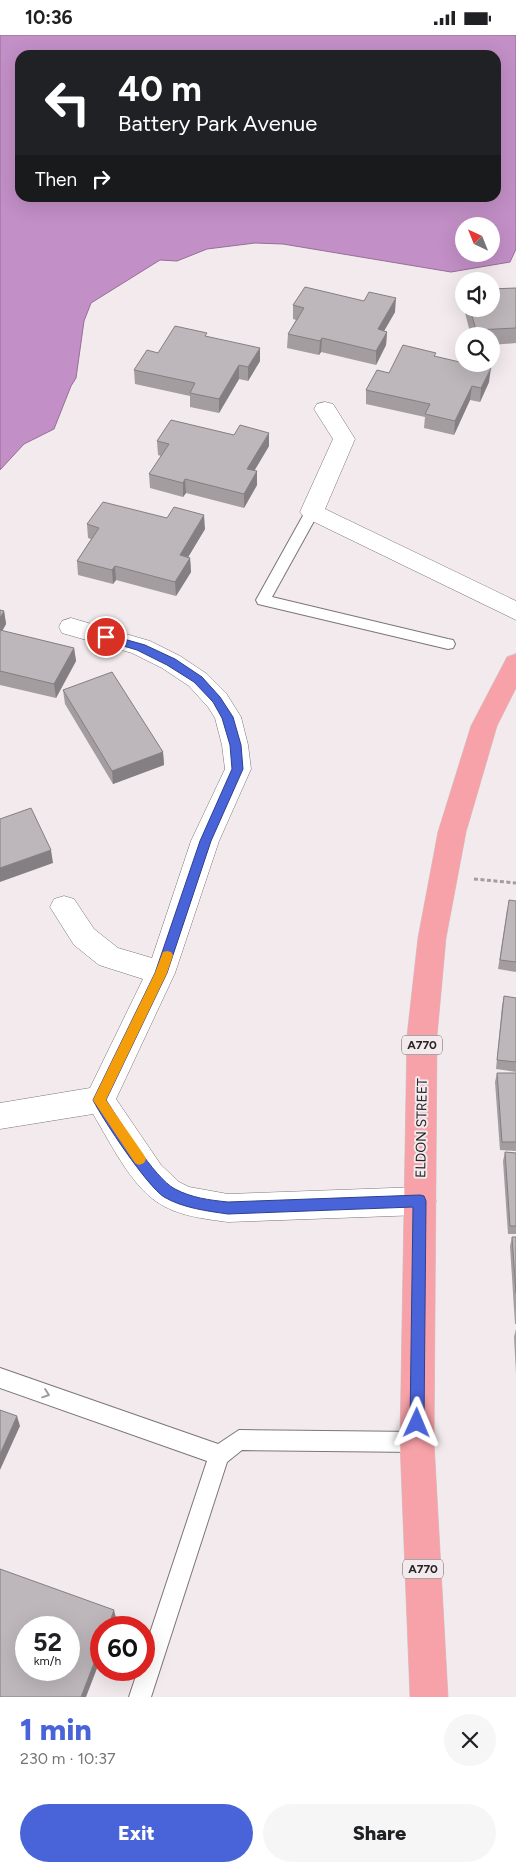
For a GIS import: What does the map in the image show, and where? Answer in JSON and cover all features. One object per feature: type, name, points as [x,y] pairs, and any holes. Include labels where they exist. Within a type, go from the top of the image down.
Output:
[{"type":"main road","name":"ELDON STREET","points":[[429,1697],[417,1442],[422,1036],[432,938],[452,833],[484,727],[516,663]]},
{"type":"street","points":[[325,409],[344,439],[312,512],[516,611]]},
{"type":"street","points":[[71,627],[141,647],[171,662],[198,680],[217,700],[228,717],[235,745],[238,769],[205,841],[161,973],[100,1100]]},
{"type":"street","points":[[64,907],[84,937],[110,957],[161,973]]},
{"type":"street","points":[[100,1100],[148,1171],[168,1193],[200,1204],[228,1208],[420,1201]]},
{"type":"street","points":[[0,1116],[100,1100]]},
{"type":"lane","points":[[312,512],[263,600],[448,644]]},
{"type":"lane","points":[[0,1378],[220,1455]]},
{"type":"lane","points":[[140,1697],[212,1471],[220,1455],[240,1440],[417,1442]]},
{"type":"path","points":[[495,881],[516,883]]},
{"type":"shaded area","points":[[0,35],[516,35],[516,249],[510,262],[451,272],[283,244],[255,243],[207,249],[177,261],[160,260],[91,303],[84,321],[76,378],[54,429],[24,444],[0,470]]},
{"type":"building","points":[[305,287],[364,301],[369,292],[396,298],[378,329],[387,332],[376,351],[322,338],[320,341],[288,334],[304,308],[293,305]]},
{"type":"building","points":[[516,288],[516,328],[475,327],[472,317],[500,317],[500,289]]},
{"type":"building","points":[[175,326],[207,333],[205,336],[260,348],[248,367],[239,365],[219,399],[190,393],[195,383],[134,370],[147,350],[158,353]]},
{"type":"building","points":[[403,345],[436,353],[434,356],[455,361],[455,372],[489,372],[481,388],[472,386],[455,421],[425,414],[430,404],[366,390],[377,370],[389,373]]},
{"type":"building","points":[[171,420],[234,435],[240,425],[269,433],[247,469],[257,471],[244,494],[185,479],[183,483],[149,474],[169,444],[157,441]]},
{"type":"building","points":[[103,502],[167,518],[174,507],[204,515],[180,555],[190,558],[175,582],[115,566],[112,570],[77,561],[99,528],[87,524]]},
{"type":"building","points":[[0,610],[4,611],[0,618]]},
{"type":"building","points":[[0,630],[74,648],[54,684],[0,671]]},
{"type":"building","points":[[112,672],[163,752],[112,771],[63,690]]},
{"type":"building","points":[[31,808],[51,850],[0,868],[0,819]]},
{"type":"building","points":[[509,900],[516,901],[516,962],[500,960]]},
{"type":"building","points":[[504,996],[516,998],[516,1062],[497,1060]]},
{"type":"building","points":[[497,1073],[516,1073],[516,1142],[502,1142]]},
{"type":"building","points":[[505,1152],[516,1153],[516,1226],[510,1226]]},
{"type":"building","points":[[512,1237],[516,1237],[516,1293]]},
{"type":"building","points":[[0,1410],[17,1416],[0,1454]]},
{"type":"building","points":[[0,1569],[114,1610],[112,1616],[90,1616],[90,1674],[81,1697],[0,1697]]},
{"type":"slow traffic","points":[[139,1159],[100,1100],[161,973],[167,955]]},
{"type":"route","points":[[106,637],[141,647],[171,662],[198,680],[217,700],[228,717],[235,745],[238,769],[205,841],[161,973],[100,1100],[148,1171],[168,1193],[200,1204],[228,1208],[420,1201],[417,1423]]}]
